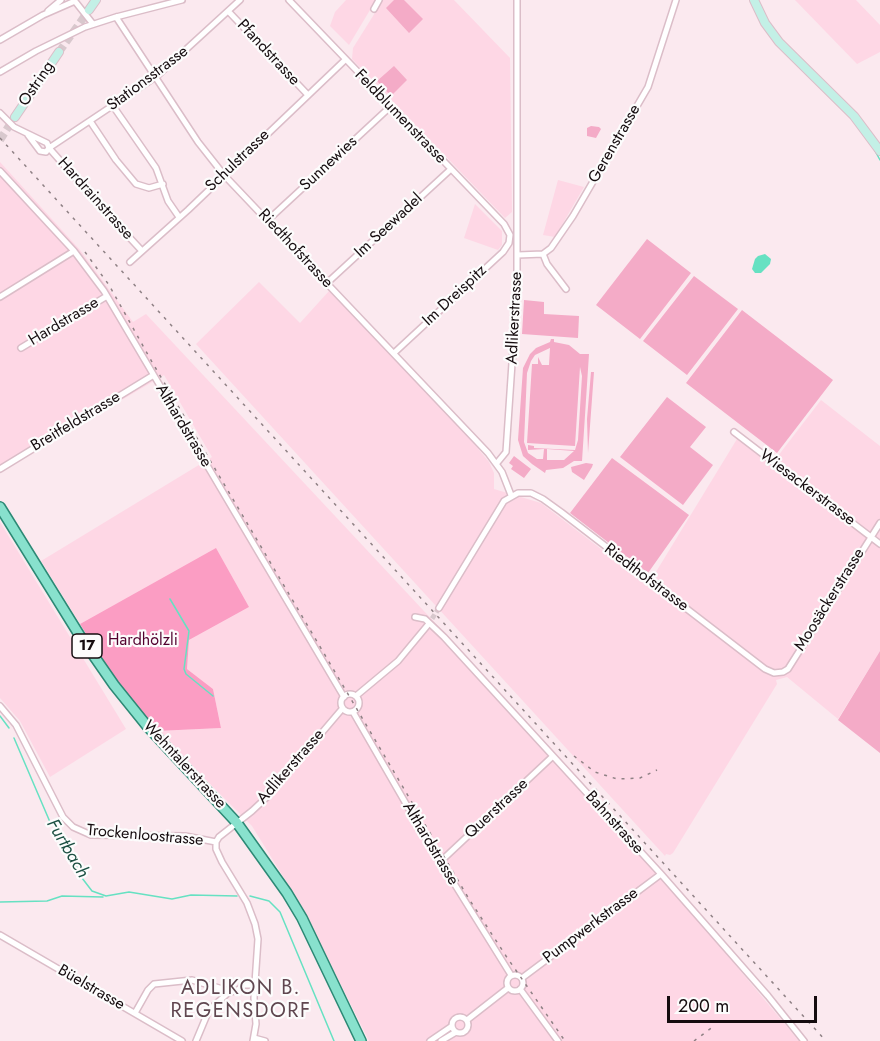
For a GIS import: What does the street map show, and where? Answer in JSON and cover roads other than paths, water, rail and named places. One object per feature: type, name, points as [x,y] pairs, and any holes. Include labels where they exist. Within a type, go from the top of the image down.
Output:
[{"type":"main road","name":"Wehntalerstrasse","points":[[0,507],[80,636],[114,685],[147,726],[237,823]]},
{"type":"main road","name":"17","points":[[237,823],[302,918],[361,1041]]},
{"type":"street","points":[[43,15],[61,0]]},
{"type":"street","points":[[0,40],[43,15],[75,0],[93,24]]},
{"type":"street","points":[[89,10],[96,0]]},
{"type":"street","points":[[0,72],[93,24],[182,0]]},
{"type":"street","name":"Stationsstrasse","points":[[49,148],[155,78],[240,0]]},
{"type":"street","name":"Feldblumenstrasse","points":[[289,0],[504,224],[510,235]]},
{"type":"street","points":[[374,9],[379,0]]},
{"type":"street","name":"Adlikerstrasse","points":[[497,463],[506,452],[518,255],[517,0]]},
{"type":"street","name":"Gerenstrasse","points":[[543,254],[558,240],[648,87],[676,0]]},
{"type":"street","points":[[754,0],[759,13],[779,42],[854,116],[880,151]]},
{"type":"street","name":"Pfandstrasse","points":[[228,11],[308,95]]},
{"type":"street","name":"Riedthofstrasse","points":[[116,17],[198,142],[224,175],[497,463]]},
{"type":"street","name":"Ostring","points":[[15,117],[59,52]]},
{"type":"street","name":"Schulstrasse","points":[[130,262],[345,60]]},
{"type":"street","points":[[113,106],[156,168],[168,201],[179,217]]},
{"type":"street","name":"Sunnewies","points":[[267,221],[390,107]]},
{"type":"street","name":"Hardrainstrasse","points":[[0,113],[14,127],[44,141],[142,251]]},
{"type":"street","points":[[90,121],[116,160],[136,184],[149,188],[163,184]]},
{"type":"street","name":"Hardrainstrasse","points":[[28,135],[40,151],[46,152],[49,148]]},
{"type":"street","name":"Im Seewadel","points":[[327,283],[451,169]]},
{"type":"street","name":"Althardstrasse","points":[[0,171],[74,251],[106,296],[344,697]]},
{"type":"street","name":"Im Dreispitz","points":[[394,353],[503,252],[509,243],[510,235]]},
{"type":"street","points":[[0,297],[74,251]]},
{"type":"street","points":[[518,255],[543,254],[547,264],[566,289]]},
{"type":"street","name":"Hardstrasse","points":[[21,348],[106,296]]},
{"type":"street","name":"Breitfeldstrasse","points":[[0,469],[152,376]]},
{"type":"street","name":"Wiesackerstrasse","points":[[734,432],[880,544]]},
{"type":"street","points":[[439,608],[498,508],[511,495],[497,463]]},
{"type":"street","name":"Riedthofstrasse","points":[[511,495],[525,492],[543,499],[765,669],[778,673]]},
{"type":"street","name":"Moosäckerstrasse","points":[[778,673],[788,669],[880,523]]},
{"type":"street","name":"Bahnstrasse","points":[[415,617],[422,617],[429,621],[553,756],[661,874],[787,1018],[804,1041]]},
{"type":"street","points":[[356,696],[398,661],[427,626]]},
{"type":"street","points":[[350,692],[356,696],[357,704],[352,712],[342,709],[344,697],[350,692]]},
{"type":"street","name":"Trockenloostrasse","points":[[0,706],[16,725],[63,817],[73,827],[91,835],[185,836],[216,842]]},
{"type":"street","name":"Adlikerstrasse","points":[[237,823],[268,796],[342,709]]},
{"type":"street","name":"Althardstrasse","points":[[352,712],[511,975]]},
{"type":"street","name":"Querstrasse","points":[[441,862],[553,756]]},
{"type":"street","name":"Wehntalerstrasse","points":[[216,842],[237,823]]},
{"type":"street","points":[[216,842],[216,849],[222,862],[247,903],[255,924],[258,952],[254,1039],[265,1041]]},
{"type":"street","name":"Pumpwerkstrasse","points":[[522,978],[661,874]]},
{"type":"street","name":"Büelstrasse","points":[[0,935],[182,1041]]},
{"type":"street","points":[[516,974],[522,978],[523,984],[520,989],[512,991],[508,988],[507,981],[511,975],[516,974]]},
{"type":"street","points":[[135,1013],[154,984],[192,980],[225,990],[228,993]]},
{"type":"street","points":[[196,1041],[209,1010],[228,993],[244,985],[255,985]]},
{"type":"street","points":[[467,1020],[508,988]]},
{"type":"street","points":[[520,989],[558,1041]]},
{"type":"street","points":[[441,1041],[456,1032],[466,1031],[469,1026],[467,1020],[457,1017],[453,1020],[452,1026],[456,1032]]},
{"type":"street","points":[[430,1041],[452,1026]]},
{"type":"waterway","points":[[874,149],[880,160]]},
{"type":"waterway","points":[[170,599],[189,631],[184,669],[186,674],[213,696]]},
{"type":"waterway","name":"Furtbach","points":[[0,716],[9,728]]},
{"type":"waterway","name":"Furtbach","points":[[14,738],[50,822],[61,833],[82,878],[92,891],[106,896],[129,892],[172,899],[191,895],[237,896]]},
{"type":"waterway","points":[[0,902],[47,901],[62,896],[103,897]]},
{"type":"waterway","name":"Furtbach","points":[[250,896],[269,901],[280,912],[334,1041]]},
{"type":"tunnel","points":[[59,52],[89,10]]},
{"type":"tunnel","points":[[0,140],[14,118]]},
{"type":"tunnel","points":[[428,625],[439,608]]},
{"type":"railway","points":[[0,138],[826,1041]]},
{"type":"railway","points":[[85,252],[109,285],[152,362],[469,899],[565,1041]]},
{"type":"railway","points":[[574,756],[595,772],[617,779],[640,778],[657,770]]},
{"type":"railway","points":[[694,1041],[714,1026]]},
{"type":"district","name":"ADLIKON B. REGENSDORF","points":[[241,1000]]},
{"type":"park label","name":"Hardhölzli","points":[[143,641]]}]
